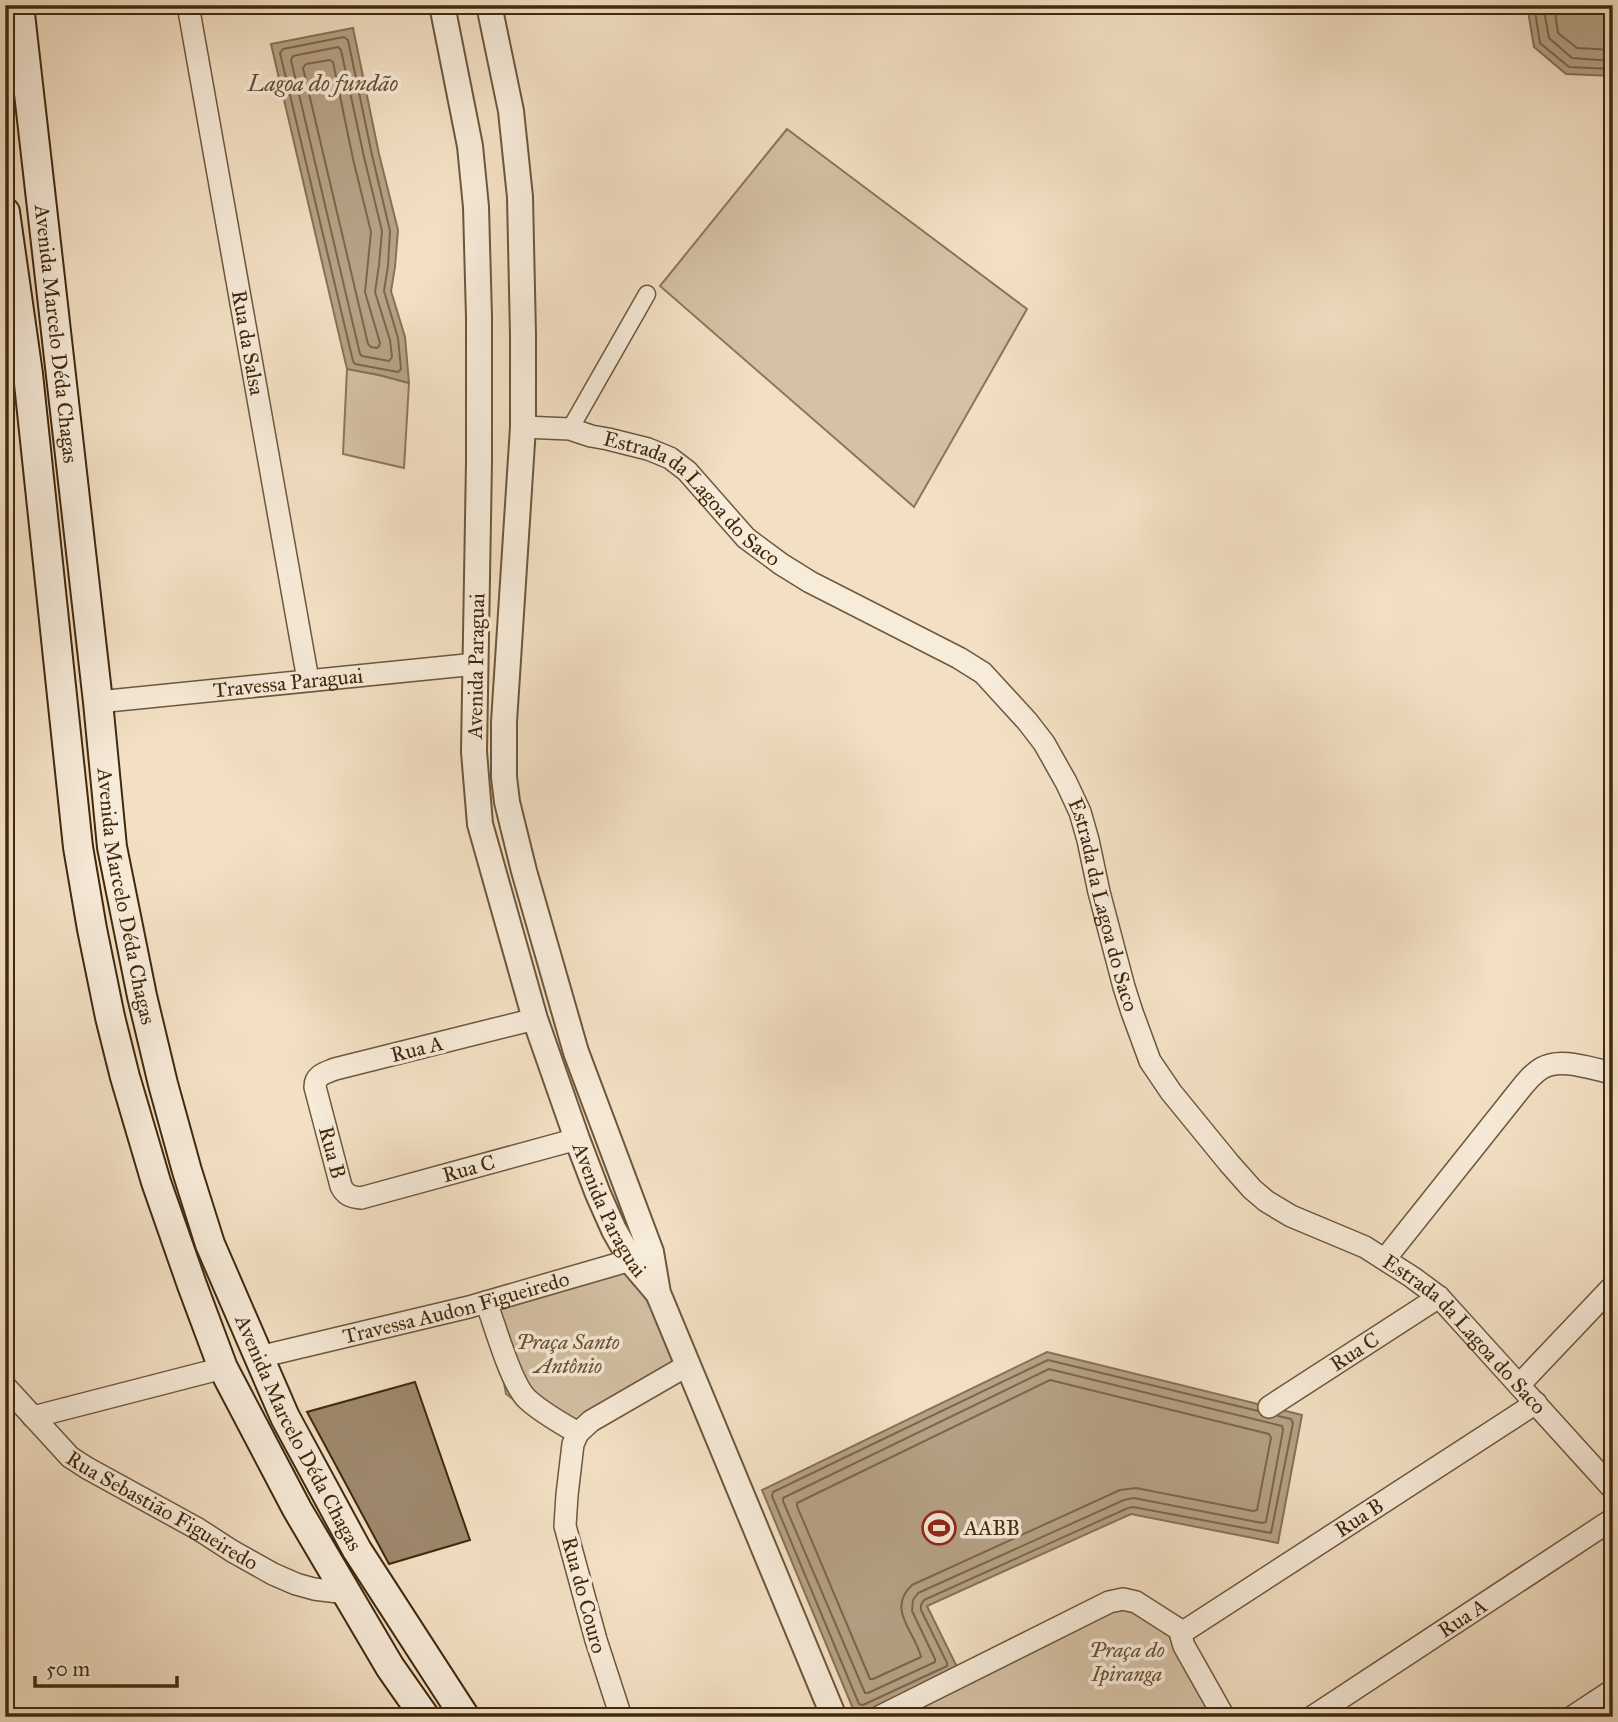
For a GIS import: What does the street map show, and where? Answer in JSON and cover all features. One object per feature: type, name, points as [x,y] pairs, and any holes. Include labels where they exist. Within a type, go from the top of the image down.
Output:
[{"type":"main road","name":"Avenida Marcelo Déda Chagas","points":[[19,5],[112,847],[142,996],[169,1109],[211,1244],[299,1445],[357,1550],[465,1717]]},
{"type":"main road","name":"Avenida Marcelo Déda Chagas","points":[[5,212],[28,374],[78,847],[92,929],[125,1077],[156,1182],[223,1368],[297,1509],[390,1667],[425,1717]]},
{"type":"main road","points":[[51,585],[84,582]]},
{"type":"main road","points":[[55,626],[89,622]]},
{"type":"main road","points":[[181,1255],[211,1244]]},
{"type":"main road","points":[[192,1285],[223,1275]]},
{"type":"street","name":"Rua da Salsa","points":[[188,5],[308,680]]},
{"type":"street","name":"Avenida Paraguai","points":[[442,5],[470,146],[476,207],[479,317],[474,752],[480,824],[535,1019],[577,1139],[609,1218],[641,1256]]},
{"type":"street","name":"Avenida Paraguai","points":[[489,5],[511,111],[520,197],[523,427],[505,722],[504,777],[507,802],[576,1052],[641,1256],[834,1717]]},
{"type":"street","points":[[570,429],[646,294]]},
{"type":"street","name":"Estrada da Lagoa do Saco","points":[[523,427],[570,429],[648,449],[670,458],[687,471],[746,538],[781,564],[810,582],[984,673],[1044,743],[1080,812],[1124,987],[1150,1061],[1171,1092],[1244,1180],[1266,1201],[1291,1216],[1365,1247],[1439,1297],[1611,1484]]},
{"type":"street","name":"Travessa Paraguai","points":[[98,702],[477,664]]},
{"type":"street","name":"Rua A","points":[[317,1095],[315,1080],[335,1069],[535,1019]]},
{"type":"street","points":[[1385,1259],[1534,1074],[1558,1063],[1613,1073]]},
{"type":"street","name":"Rua B","points":[[317,1095],[343,1190],[351,1197],[360,1198]]},
{"type":"street","name":"Rua C","points":[[360,1198],[577,1139]]},
{"type":"street","name":"Travessa Audon Figueiredo","points":[[259,1357],[486,1302],[641,1256]]},
{"type":"street","points":[[1519,1385],[1613,1286]]},
{"type":"street","name":"Rua C","points":[[1269,1407],[1439,1297]]},
{"type":"street","points":[[486,1302],[523,1394],[544,1412],[578,1433],[591,1421],[688,1365]]},
{"type":"street","points":[[33,1417],[223,1368]]},
{"type":"street","name":"Rua Sebastião Figueiredo","points":[[5,1386],[75,1460],[110,1482],[209,1535],[253,1563],[296,1584],[346,1593]]},
{"type":"street","name":"Rua B","points":[[1183,1632],[1536,1404]]},
{"type":"street","name":"Rua do Couro","points":[[578,1433],[572,1451],[565,1526],[592,1629],[621,1717]]},
{"type":"street","name":"Rua A","points":[[1312,1717],[1613,1520]]},
{"type":"street","points":[[879,1717],[1110,1602],[1123,1599],[1136,1602],[1183,1632],[1181,1636],[1184,1646],[1224,1717]]},
{"type":"street","points":[[1572,1717],[1613,1690]]},
{"type":"green space","points":[[787,129],[1027,309],[914,507],[660,286]]},
{"type":"green space","points":[[347,369],[409,383],[404,468],[343,454]]},
{"type":"green space","name":"Praça Santo Antônio","points":[[631,1265],[685,1362],[564,1435],[506,1394],[490,1305]]},
{"type":"green space","name":"Praça do Ipiranga","points":[[1130,1600],[1178,1629],[1229,1717],[880,1717]]},
{"type":"water","points":[[1527,5],[1613,5],[1613,76],[1566,74],[1534,47]]},
{"type":"water","name":"Lagoa do fundão","points":[[353,28],[398,230],[391,291],[405,337],[409,383],[347,369],[271,44]]},
{"type":"water","name":"AABB","points":[[1047,1352],[1302,1415],[1278,1543],[1131,1514],[927,1606],[958,1669],[856,1716],[762,1490]]},
{"type":"building","points":[[415,1382],[470,1540],[389,1564],[307,1412]]},
{"type":"place","name":"AABB","points":[[939,1528]]}]
